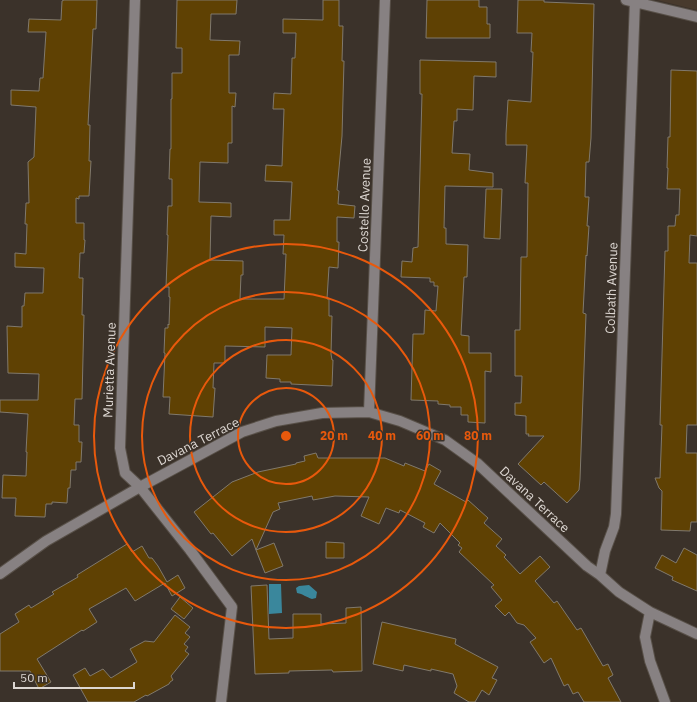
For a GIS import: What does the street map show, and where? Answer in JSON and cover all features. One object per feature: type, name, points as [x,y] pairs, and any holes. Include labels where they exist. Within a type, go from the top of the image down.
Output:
[{"type":"street","name":"Murietta Avenue","points":[[135,0],[120,448],[125,472],[140,487],[232,606],[221,702]]},
{"type":"street","name":"Costello Avenue","points":[[369,412],[385,0]]},
{"type":"street","points":[[632,1],[697,17]]},
{"type":"street","name":"Colbath Avenue","points":[[600,574],[605,551],[614,527],[616,514],[632,1]]},
{"type":"street","name":"Davana Terrace","points":[[0,574],[46,540],[242,432],[276,421],[322,413],[369,412],[400,421],[445,440],[477,463],[587,566],[600,574],[619,592],[650,612],[697,634]]},
{"type":"street","points":[[650,612],[645,637],[650,662],[665,702]]},
{"type":"shaded area","points":[[657,0],[697,0],[697,10]]},
{"type":"water","points":[[269,584],[281,584],[282,613],[269,614]]},
{"type":"water","points":[[309,585],[317,592],[316,598],[312,599],[297,593],[296,588],[299,586]]},
{"type":"building","points":[[97,0],[96,29],[93,29],[88,125],[90,125],[89,161],[91,161],[89,196],[79,196],[79,199],[76,198],[76,223],[84,223],[85,240],[84,253],[80,253],[79,278],[83,278],[82,315],[84,315],[82,399],[75,399],[74,425],[79,425],[79,442],[82,442],[81,462],[76,462],[76,470],[71,470],[67,503],[52,502],[52,504],[46,504],[45,517],[15,516],[16,498],[2,498],[3,475],[26,476],[28,414],[0,412],[0,400],[38,400],[39,374],[8,373],[7,326],[22,327],[22,306],[24,306],[25,293],[43,293],[44,268],[15,267],[15,253],[26,254],[26,203],[29,203],[28,162],[34,157],[36,107],[11,105],[11,90],[39,91],[40,78],[43,78],[46,32],[28,32],[29,19],[61,20],[62,1]]},
{"type":"building","points":[[177,0],[237,0],[236,14],[211,14],[210,40],[240,41],[239,55],[229,55],[229,93],[236,93],[235,107],[232,106],[232,143],[228,143],[228,163],[200,162],[199,202],[231,203],[231,217],[211,216],[210,260],[243,261],[240,299],[284,299],[286,254],[283,254],[284,235],[274,235],[274,220],[290,220],[292,182],[265,181],[266,165],[282,166],[284,109],[273,109],[274,93],[291,94],[292,58],[295,58],[296,33],[283,33],[283,19],[323,20],[323,0],[339,0],[339,26],[343,26],[342,61],[344,61],[342,136],[337,190],[339,191],[338,204],[355,206],[354,218],[337,217],[337,242],[339,242],[338,268],[329,267],[327,299],[329,299],[329,316],[332,316],[332,386],[291,384],[291,382],[280,382],[280,379],[266,378],[267,355],[291,355],[292,328],[265,327],[265,347],[225,346],[225,363],[214,363],[213,388],[215,388],[213,417],[169,414],[170,397],[163,397],[165,328],[168,328],[168,324],[169,325],[170,297],[169,287],[166,287],[168,206],[172,206],[172,179],[169,179],[172,73],[182,73],[182,48],[176,48]]},
{"type":"building","points":[[427,0],[479,0],[479,7],[487,7],[487,24],[490,24],[490,38],[426,38]]},
{"type":"building","points":[[518,0],[544,0],[544,2],[594,4],[591,138],[589,162],[586,162],[585,197],[589,197],[587,226],[589,226],[583,313],[586,314],[580,479],[579,490],[567,503],[544,482],[541,485],[518,464],[544,436],[528,436],[529,434],[526,434],[526,416],[515,415],[515,403],[521,403],[522,376],[515,376],[515,330],[520,330],[521,257],[527,257],[528,183],[525,183],[527,145],[506,145],[506,134],[508,100],[531,102],[533,52],[531,52],[532,33],[517,33]]},
{"type":"building","points":[[420,60],[496,62],[496,77],[474,76],[473,110],[457,109],[457,121],[454,121],[452,153],[470,154],[469,170],[493,173],[493,187],[445,186],[444,228],[446,228],[446,244],[468,245],[467,277],[464,277],[461,335],[469,336],[469,353],[491,353],[491,372],[485,371],[485,423],[468,422],[468,415],[461,415],[461,407],[450,407],[450,405],[438,404],[438,401],[411,400],[413,334],[424,334],[425,310],[436,311],[438,286],[434,286],[434,282],[430,282],[430,278],[401,277],[402,261],[412,262],[413,248],[418,247],[422,94],[420,94]]},
{"type":"building","points":[[671,70],[697,71],[697,236],[690,235],[689,263],[697,263],[697,425],[687,425],[686,453],[697,453],[697,522],[691,522],[690,531],[661,530],[662,491],[659,488],[655,478],[660,478],[665,251],[668,251],[668,226],[675,226],[676,215],[679,215],[680,189],[667,189],[668,137],[670,137]]},
{"type":"building","points":[[486,189],[502,189],[500,239],[484,238]]},
{"type":"building","points":[[316,453],[318,458],[385,458],[404,466],[405,463],[425,471],[429,464],[441,471],[434,484],[466,502],[468,500],[488,518],[484,523],[502,539],[496,546],[506,555],[504,557],[520,574],[540,556],[550,567],[535,581],[554,603],[557,601],[577,630],[581,628],[603,666],[608,664],[613,675],[608,678],[621,702],[584,702],[578,692],[573,694],[568,684],[564,686],[551,658],[544,663],[530,642],[536,638],[524,625],[517,623],[509,612],[505,616],[495,606],[502,600],[491,587],[494,585],[459,552],[462,548],[458,545],[460,543],[440,523],[434,533],[423,527],[425,523],[400,510],[399,513],[386,508],[379,524],[361,516],[369,497],[335,496],[313,500],[312,496],[278,503],[280,509],[273,512],[256,550],[252,539],[232,556],[213,533],[211,534],[194,512],[232,482],[258,472],[305,461],[304,456]]},
{"type":"building","points":[[326,542],[344,543],[344,558],[326,558]]},
{"type":"building","points":[[274,543],[283,566],[265,573],[256,550]]},
{"type":"building","points":[[127,544],[132,552],[142,546],[149,558],[152,558],[158,566],[167,582],[178,575],[185,588],[172,596],[165,583],[135,601],[126,588],[89,609],[97,622],[37,659],[51,682],[39,689],[30,671],[0,671],[0,634],[19,622],[15,614],[29,605],[31,608],[54,594],[52,592],[78,577],[77,575]]},
{"type":"building","points":[[684,548],[697,555],[697,591],[672,580],[673,577],[655,568],[662,555],[676,563]]},
{"type":"building","points":[[267,585],[269,639],[293,638],[293,614],[321,614],[321,624],[346,623],[346,608],[361,607],[362,671],[289,671],[289,673],[255,674],[251,586]]},
{"type":"building","points":[[180,597],[193,608],[184,619],[171,609]]},
{"type":"building","points":[[175,615],[190,627],[185,633],[190,637],[184,644],[188,647],[185,651],[189,654],[171,676],[173,680],[169,684],[134,702],[88,702],[73,675],[85,668],[90,676],[103,669],[111,678],[137,662],[130,649],[145,641],[154,642]]},
{"type":"building","points":[[382,622],[456,639],[455,644],[498,667],[492,678],[497,680],[489,695],[482,690],[475,702],[469,702],[454,693],[457,686],[453,674],[404,665],[403,671],[373,664]]}]
